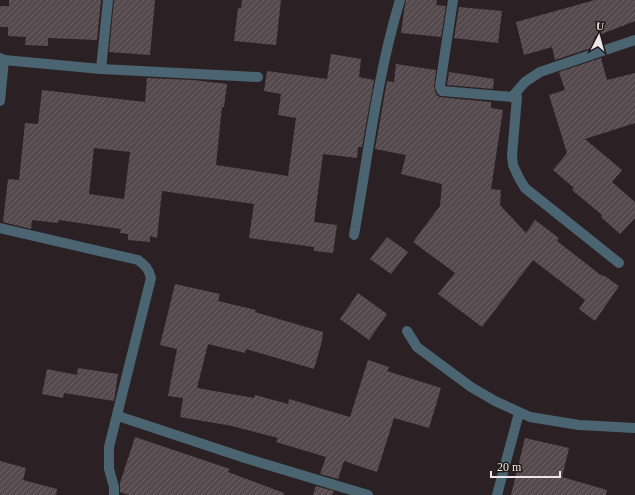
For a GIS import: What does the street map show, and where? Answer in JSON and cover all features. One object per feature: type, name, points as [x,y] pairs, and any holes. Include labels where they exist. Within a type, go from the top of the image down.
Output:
[{"type":"street","points":[[101,69],[108,0]]},
{"type":"street","points":[[354,235],[381,75],[389,35],[400,0]]},
{"type":"street","points":[[453,0],[440,88],[442,91],[517,98],[512,154],[513,165],[522,183],[526,188],[618,263]]},
{"type":"street","points":[[512,97],[525,82],[540,72],[635,40]]},
{"type":"street","points":[[0,102],[2,59],[101,69],[258,77]]},
{"type":"street","points":[[0,228],[127,256],[138,260],[146,267],[150,278],[108,455],[114,495]]},
{"type":"street","points":[[407,331],[416,346],[453,374],[495,401],[519,413],[530,417],[579,425],[635,428]]},
{"type":"street","points":[[497,495],[519,413]]},
{"type":"street","points":[[118,416],[245,458],[368,495]]},
{"type":"building","points":[[9,0],[101,0],[97,40],[48,38],[48,46],[25,45],[26,37],[8,36],[8,27],[0,27],[0,6],[9,6]]},
{"type":"building","points":[[114,0],[155,0],[150,55],[109,52]]},
{"type":"building","points":[[242,0],[281,0],[276,45],[234,41],[238,8],[241,8]]},
{"type":"building","points":[[406,0],[437,0],[436,5],[446,6],[441,37],[401,33]]},
{"type":"building","points":[[595,0],[635,0],[635,21],[594,37],[597,46],[555,60],[552,47],[524,55],[516,22]]},
{"type":"building","points":[[459,7],[502,11],[498,43],[454,38]]},
{"type":"building","points":[[331,54],[361,59],[359,77],[374,80],[362,147],[358,147],[357,158],[323,154],[314,222],[337,225],[333,253],[314,251],[314,247],[249,238],[254,204],[162,191],[157,238],[150,236],[150,242],[128,240],[128,234],[120,233],[121,229],[59,220],[58,223],[32,220],[31,229],[3,222],[8,179],[19,180],[25,123],[38,124],[42,90],[145,102],[147,78],[193,80],[227,84],[224,107],[222,107],[216,165],[288,176],[296,118],[278,115],[281,94],[264,91],[267,71],[327,79]],"holes":[[[94,148],[130,152],[124,199],[89,194]]]},
{"type":"building","points":[[601,58],[607,80],[635,73],[635,123],[585,139],[622,170],[612,182],[635,202],[635,218],[620,234],[601,217],[602,215],[572,190],[574,188],[553,170],[567,153],[549,95],[565,90],[559,72]]},
{"type":"building","points":[[396,64],[436,70],[434,87],[436,94],[439,97],[491,102],[491,108],[503,110],[491,189],[501,190],[500,205],[526,233],[535,220],[559,238],[557,241],[602,276],[603,275],[619,286],[595,321],[579,309],[585,300],[533,260],[482,327],[438,294],[455,273],[413,242],[440,206],[442,184],[401,174],[406,155],[375,149],[387,81],[394,82]]},
{"type":"building","points":[[449,72],[494,79],[493,89],[447,85]]},
{"type":"building","points":[[387,237],[408,252],[391,274],[370,259]]},
{"type":"building","points":[[175,284],[220,294],[218,301],[256,310],[255,312],[323,332],[314,369],[246,349],[245,353],[208,344],[197,388],[254,398],[255,395],[288,404],[289,399],[350,417],[368,360],[389,367],[387,371],[441,388],[429,428],[394,418],[377,472],[344,461],[338,479],[320,474],[326,457],[276,442],[278,438],[232,426],[180,417],[183,398],[168,396],[177,349],[160,345]]},
{"type":"building","points":[[358,293],[387,314],[369,340],[340,319]]},
{"type":"building","points":[[78,368],[118,374],[114,401],[64,393],[63,398],[42,394],[47,369],[77,375]]},
{"type":"building","points":[[135,437],[230,469],[228,472],[284,493],[284,495],[129,495],[120,492],[120,483]]},
{"type":"building","points":[[525,438],[569,448],[562,477],[607,490],[606,495],[511,495]]},
{"type":"building","points":[[0,461],[26,468],[23,480],[57,489],[56,495],[0,495]]},
{"type":"building","points":[[316,486],[334,491],[332,495],[313,495]]}]
